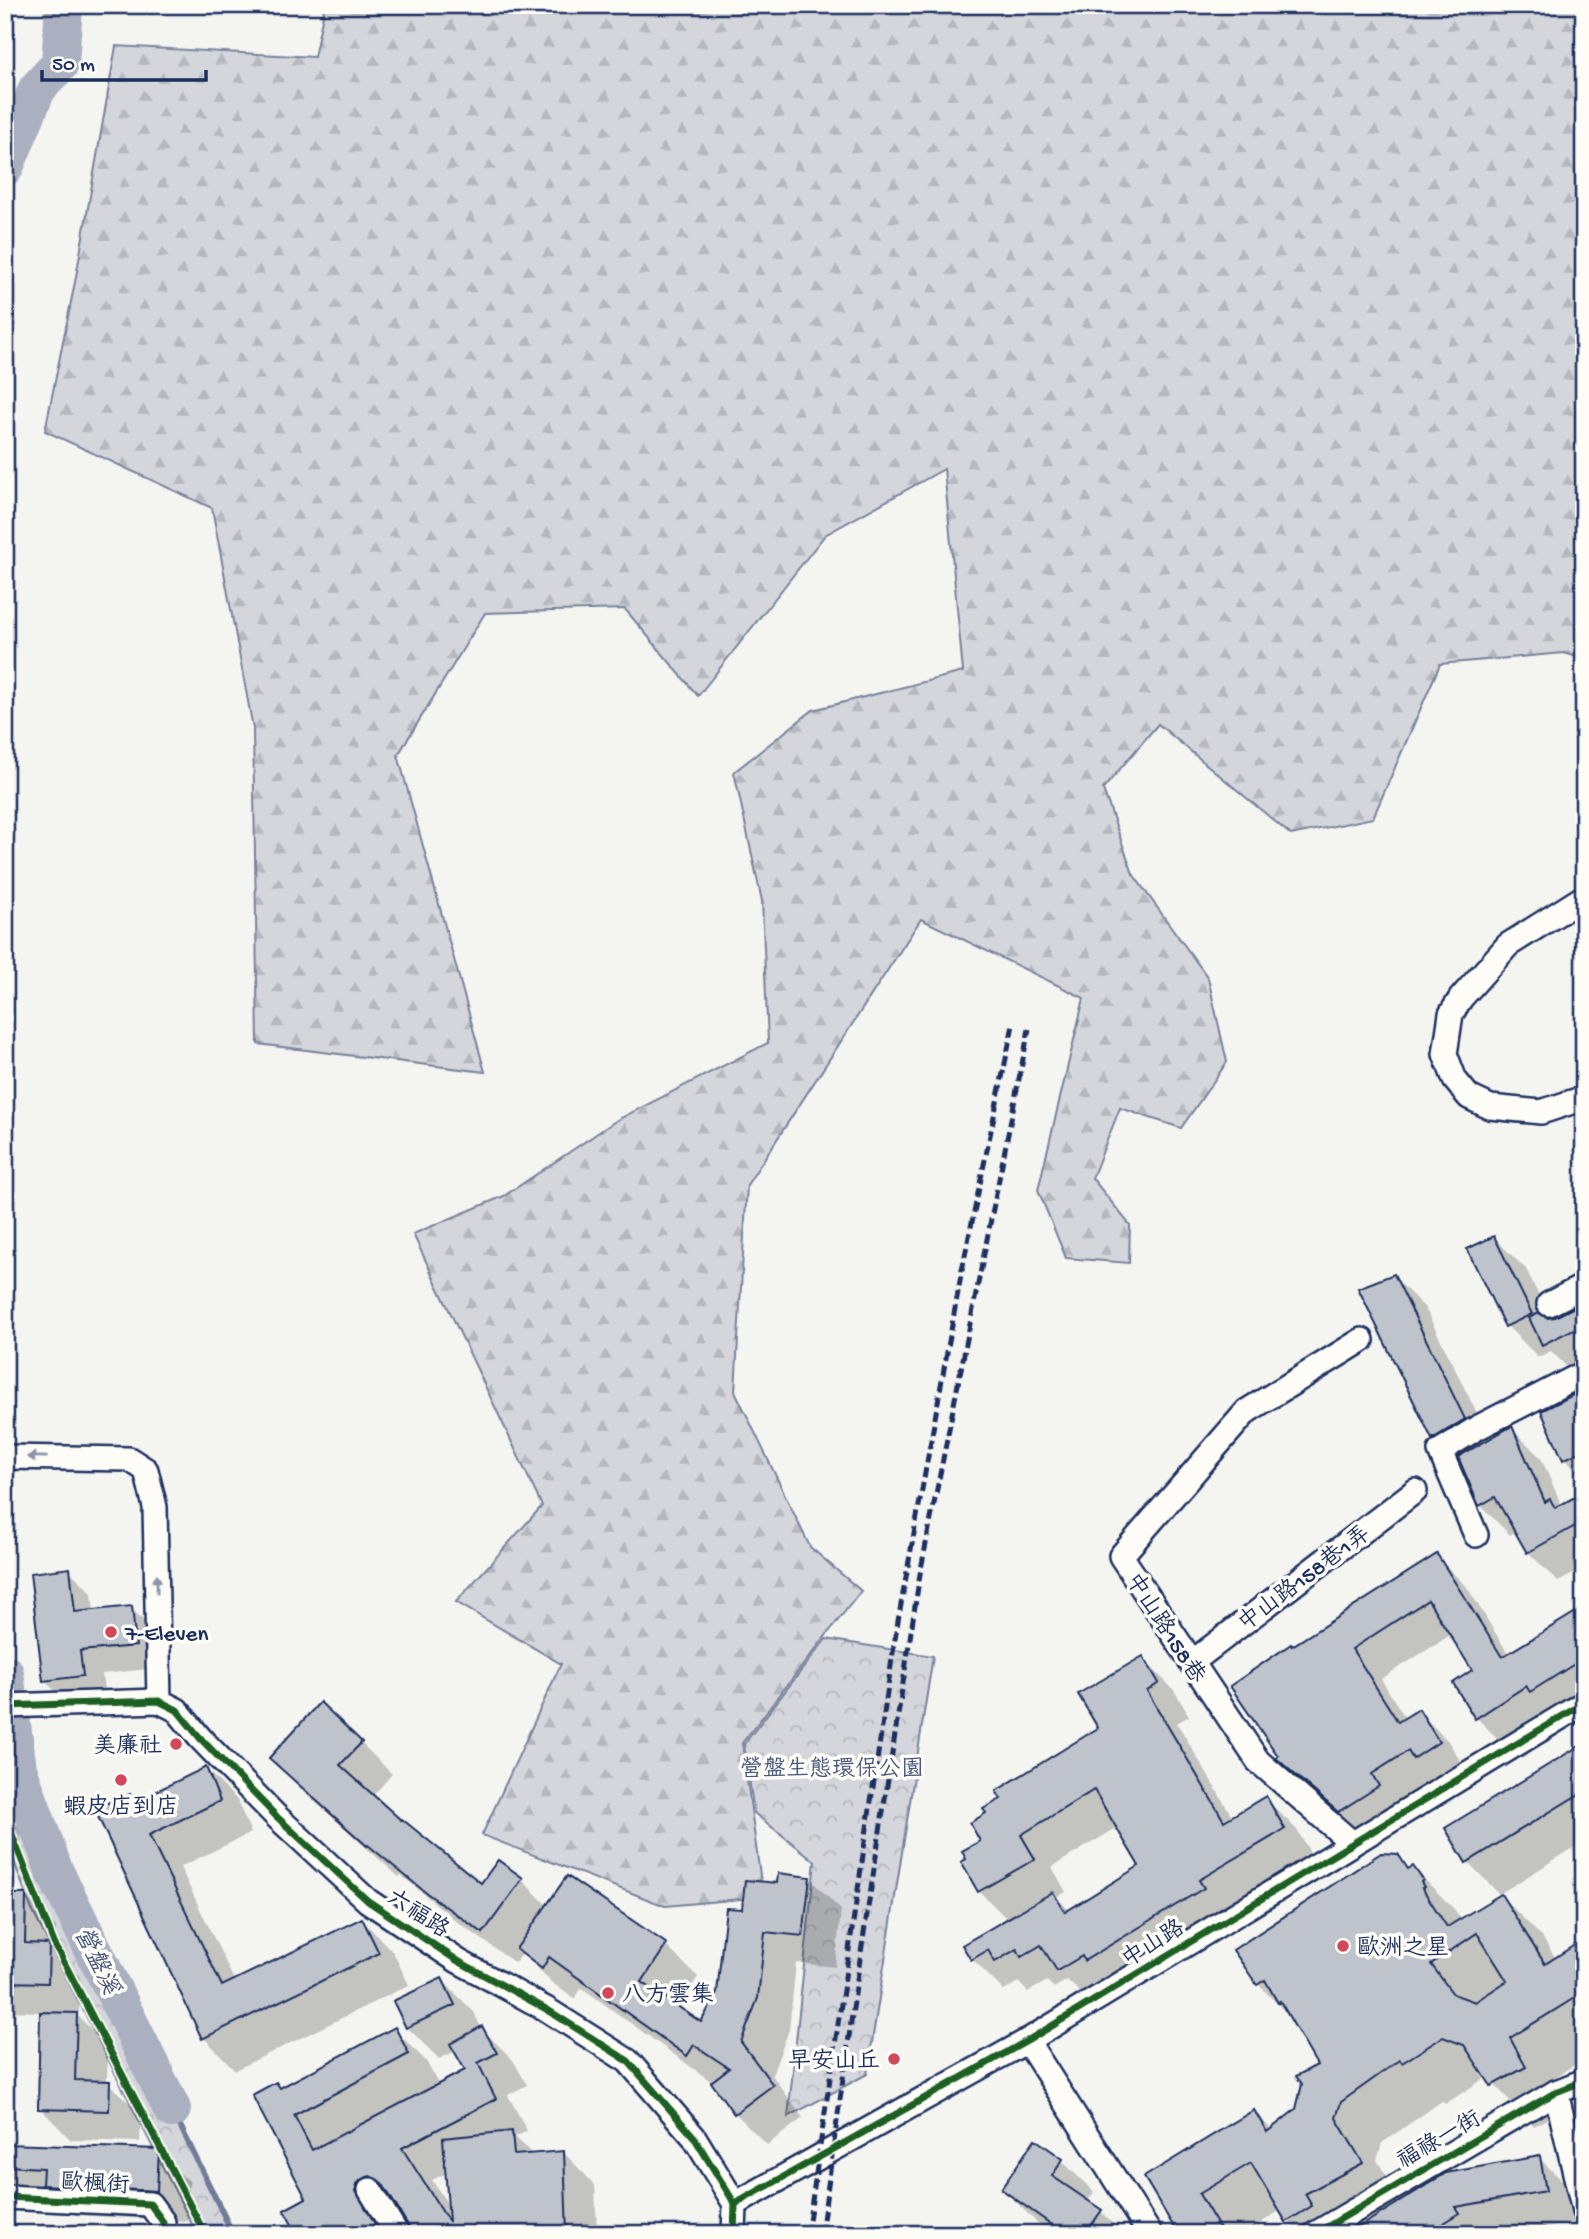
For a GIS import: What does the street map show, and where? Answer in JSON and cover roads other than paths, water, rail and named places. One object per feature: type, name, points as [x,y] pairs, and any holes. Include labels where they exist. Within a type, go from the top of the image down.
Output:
[{"type":"street","points":[[1584,897],[1508,945],[1461,998],[1451,1014],[1444,1054],[1455,1080],[1469,1097],[1490,1107],[1541,1112],[1584,1098]]},
{"type":"street","points":[[1549,1304],[1584,1286]]},
{"type":"street","name":"中山路158巷","points":[[1351,1842],[1258,1761],[1121,1556],[1247,1411],[1362,1340]]},
{"type":"street","points":[[1476,1535],[1440,1451],[1477,1428],[1584,1373]]},
{"type":"street","points":[[5,1457],[129,1459],[146,1469],[155,1507],[159,1701],[5,1706]]},
{"type":"street","name":"中山路158巷1弄","points":[[1191,1663],[1415,1491]]},
{"type":"street","name":"六福路","points":[[159,1701],[177,1710],[200,1738],[277,1817],[368,1902],[458,1961],[546,2009],[628,2062],[694,2137],[736,2204]]},
{"type":"street","name":"中山路","points":[[736,2204],[1027,2041],[1584,1703]]},
{"type":"street","points":[[1027,2041],[1150,2234]]},
{"type":"street","name":"福祿一街","points":[[1315,2234],[1556,2092],[1584,2081]]},
{"type":"street","points":[[1556,2092],[1584,2211]]},
{"type":"street","points":[[370,2190],[397,2234]]},
{"type":"street","name":"歐楓街","points":[[5,2197],[150,2204],[163,2222],[162,2234]]},
{"type":"street","points":[[734,2234],[736,2204]]},
{"type":"waterway","name":"營盤溪","points":[[5,167],[37,89],[60,64],[64,5]]},
{"type":"waterway","name":"營盤溪","points":[[5,1673],[18,1769],[54,1870],[172,2109]]},
{"type":"waterway","name":"營盤溪","points":[[172,2109],[233,2234]]},
{"type":"railway","points":[[807,2234],[896,1632],[962,1270],[1013,1025]]},
{"type":"railway","points":[[821,2234],[860,1959],[920,1574],[1029,1029]]},
{"type":"place","name":"7-Eleven","points":[[111,1632]]},
{"type":"place","name":"美廉社","points":[[176,1744]]},
{"type":"place","name":"蝦皮店到店","points":[[121,1780]]},
{"type":"place","name":"歐洲之星","points":[[1343,1946]]},
{"type":"place","name":"八方雲集","points":[[608,1993]]},
{"type":"place","name":"早安山丘","points":[[894,2059]]},
{"type":"park label","name":"營盤生態環保公園","points":[[832,1767]]}]
